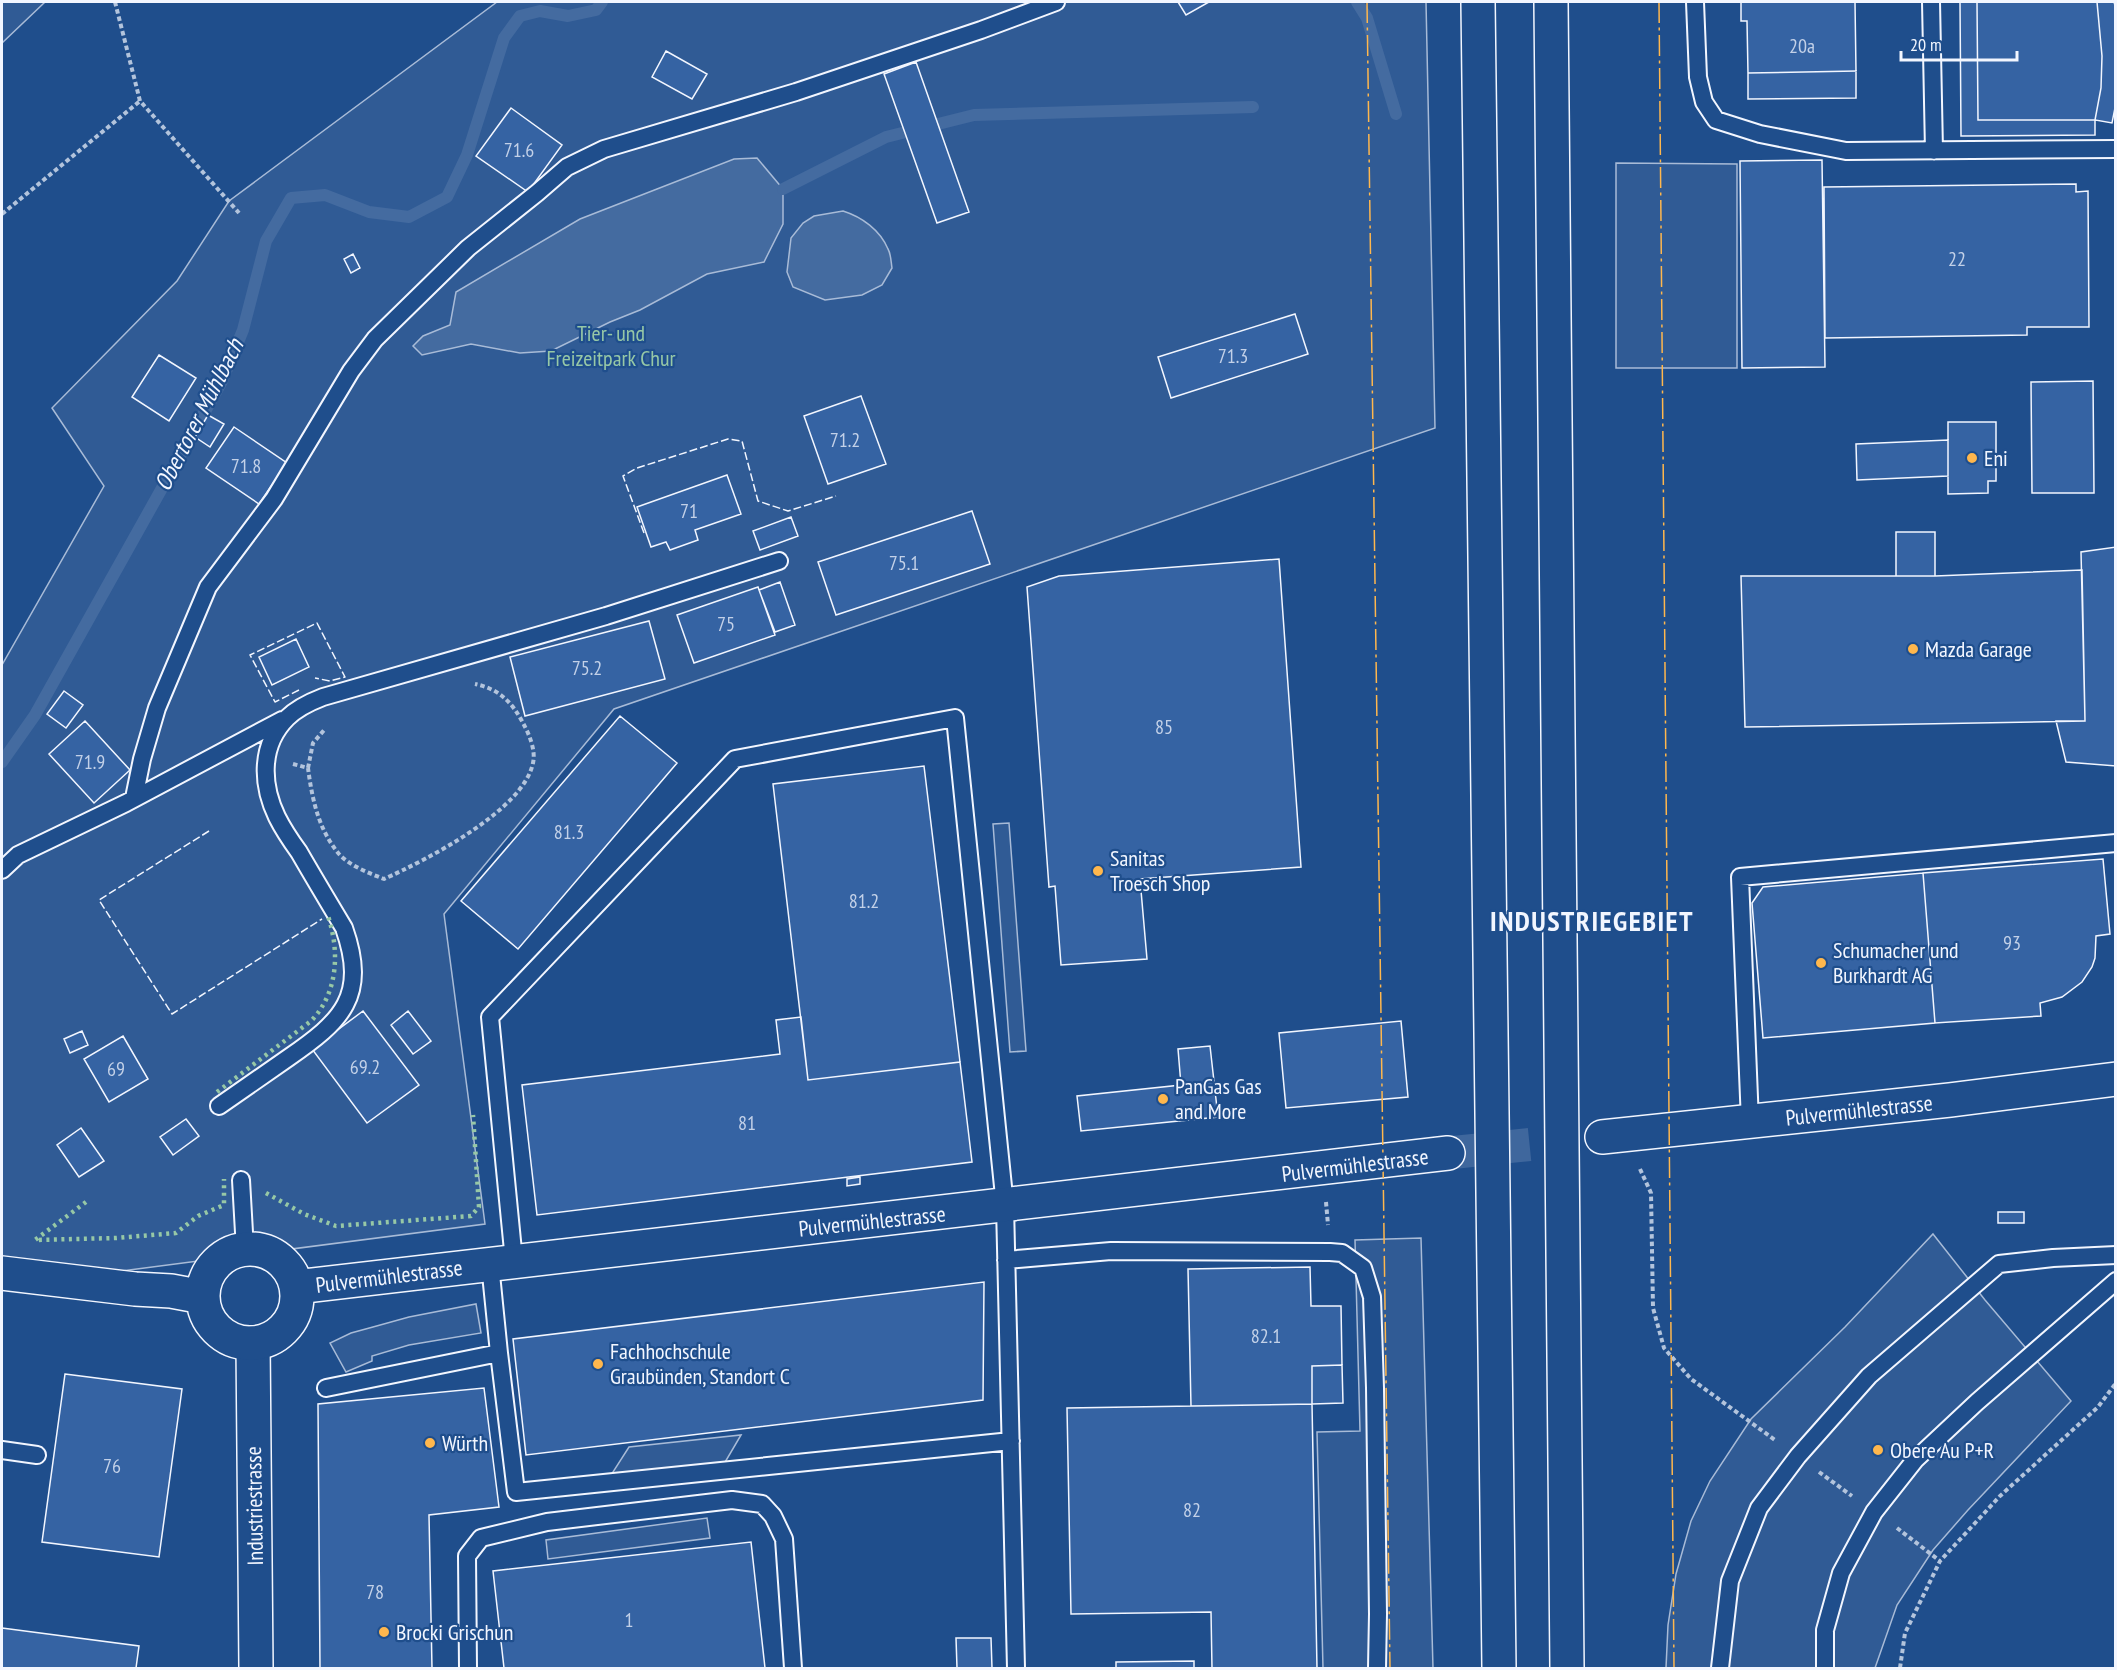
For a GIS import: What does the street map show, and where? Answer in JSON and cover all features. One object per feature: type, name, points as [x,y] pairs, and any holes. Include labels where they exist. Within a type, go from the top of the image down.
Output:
[{"type":"main road","points":[[1478,2],[1499,1668]]},
{"type":"main road","points":[[1551,2],[1567,1668]]},
{"type":"main road","name":"Pulvermühlestrasse","points":[[1602,1137],[2071,1086],[2115,1079]]},
{"type":"main road","name":"Pulvermühlestrasse","points":[[296,1287],[1448,1154]]},
{"type":"main road","points":[[245,1250],[266,1252],[278,1258],[290,1270],[296,1287],[295,1309],[289,1322],[270,1339],[253,1343],[238,1342],[226,1337],[214,1327],[207,1317],[202,1297],[210,1271],[219,1260],[245,1250]]},
{"type":"main road","points":[[2,1273],[123,1288],[171,1291],[202,1297]]},
{"type":"main road","name":"Industriestrasse","points":[[253,1343],[256,1668]]},
{"type":"lane","points":[[134,798],[142,759],[157,708],[208,587],[274,499],[351,371],[375,339],[468,248],[567,167],[604,149],[806,89],[1056,2]]},
{"type":"lane","points":[[1695,2],[1698,77],[1704,102],[1716,120],[1760,134],[1846,152],[2115,150]]},
{"type":"lane","points":[[1931,2],[1934,151]]},
{"type":"lane","points":[[2,870],[18,855],[134,798],[323,697],[606,616],[779,561]]},
{"type":"lane","points":[[219,1106],[318,1037],[346,1006],[352,987],[354,968],[351,947],[344,928],[277,816],[267,792],[266,758],[274,733],[288,716]]},
{"type":"lane","points":[[1011,1441],[516,1492],[499,1353],[502,1262],[490,1017],[735,759],[955,718],[1005,1206],[1017,1668]]},
{"type":"lane","points":[[1750,1122],[1740,877],[2115,843]]},
{"type":"lane","points":[[241,1180],[245,1250]]},
{"type":"lane","points":[[1006,1260],[1111,1251],[1342,1252],[1363,1268],[1372,1297],[1377,1668]]},
{"type":"lane","points":[[1720,1668],[1730,1581],[1759,1508],[1798,1456],[1869,1376],[1999,1264],[2053,1258],[2115,1255]]},
{"type":"lane","points":[[1825,1668],[1825,1630],[1841,1573],[1875,1512],[1915,1460],[1977,1402],[2115,1281]]},
{"type":"lane","points":[[326,1388],[499,1353]]},
{"type":"lane","points":[[2,1450],[37,1455]]},
{"type":"lane","points":[[468,1668],[467,1556],[482,1538],[547,1522],[732,1500],[762,1504],[773,1516],[784,1539],[793,1668]]},
{"type":"path","points":[[115,2],[140,101],[239,213]]},
{"type":"path","points":[[2,214],[140,101]]},
{"type":"path","points":[[331,724],[313,743],[308,768],[312,798],[322,827],[340,855],[361,869],[384,879],[415,865],[484,822],[511,800],[527,780],[534,760],[531,740],[510,701],[488,686],[464,682]]},
{"type":"path","points":[[266,758],[308,768]]},
{"type":"path","points":[[1637,1162],[1651,1193],[1653,1308],[1664,1348],[1690,1379],[1781,1444]]},
{"type":"path","points":[[1900,1668],[1905,1633],[1940,1561],[2000,1496],[2098,1407],[2115,1383]]},
{"type":"path","points":[[1816,1470],[1859,1501]]},
{"type":"path","points":[[1896,1528],[1940,1561]]},
{"type":"shaded area","points":[[2,2],[45,2],[2,43]]},
{"type":"shaded area","name":"Tier- und Freizeitpark Chur","points":[[497,2],[1426,2],[1435,428],[614,709],[444,914],[485,1224],[52,1280],[2,1273],[2,665],[104,486],[52,408],[177,281],[229,201]]},
{"type":"shaded area","points":[[757,158],[783,189],[783,224],[764,262],[707,274],[640,310],[551,351],[520,353],[471,344],[422,355],[413,346],[423,336],[450,325],[456,292],[580,219],[734,159]]},
{"type":"shaded area","points":[[1616,163],[1737,164],[1737,368],[1616,368]]},
{"type":"shaded area","points":[[843,211],[870,225],[885,242],[890,253],[892,268],[882,285],[862,295],[825,300],[793,287],[787,272],[791,238],[803,223],[814,216]]},
{"type":"shaded area","points":[[1009,823],[1026,1051],[1010,1052],[993,824]]},
{"type":"shaded area","name":"Obere Au P+R","points":[[1933,1234],[1985,1300],[2071,1401],[1933,1550],[1897,1605],[1875,1668],[1666,1668],[1668,1625],[1676,1574],[1691,1521],[1710,1481],[1751,1419],[1845,1327]]},
{"type":"shaded area","points":[[1421,1238],[1433,1668],[1323,1668],[1317,1432],[1360,1431],[1355,1240]]},
{"type":"shaded area","points":[[476,1304],[481,1333],[409,1345],[372,1356],[372,1361],[346,1372],[330,1343],[351,1333],[409,1317]]},
{"type":"shaded area","points":[[741,1435],[724,1464],[611,1475],[629,1447]]},
{"type":"shaded area","points":[[707,1518],[710,1538],[548,1559],[546,1540]]},
{"type":"building","points":[[1178,2],[1209,2],[1186,15]]},
{"type":"building","points":[[1741,2],[1855,2],[1856,71],[1748,73],[1747,21],[1741,21]]},
{"type":"building","points":[[1960,2],[1977,2],[1978,120],[2095,120],[2095,135],[1961,136]]},
{"type":"building","points":[[1977,2],[2097,2],[2102,56],[2101,88],[2095,120],[1978,120]]},
{"type":"building","points":[[2097,2],[2114,2],[2116,9],[2116,103],[2112,123],[2095,120],[2101,88],[2102,56]]},
{"type":"building","points":[[666,51],[707,74],[692,99],[652,77]]},
{"type":"building","points":[[916,62],[969,212],[937,223],[884,74]]},
{"type":"building","points":[[1856,71],[1856,98],[1748,99],[1748,73]]},
{"type":"building","points":[[511,108],[562,145],[528,192],[476,156]]},
{"type":"building","points":[[1822,160],[1825,367],[1742,368],[1740,161]]},
{"type":"building","points":[[2076,184],[2076,192],[2088,191],[2089,327],[2027,327],[2027,335],[1825,338],[1824,187]]},
{"type":"building","points":[[353,254],[360,268],[351,273],[344,259]]},
{"type":"building","points":[[1295,314],[1308,354],[1171,398],[1158,357]]},
{"type":"building","points":[[159,355],[196,378],[169,421],[132,397]]},
{"type":"building","points":[[2093,381],[2094,493],[2032,493],[2031,382]]},
{"type":"building","points":[[861,396],[886,464],[828,484],[804,416]]},
{"type":"building","points":[[208,415],[224,424],[210,447],[195,437]]},
{"type":"building","name":"Eni","points":[[1948,422],[1996,422],[1996,481],[1988,481],[1988,493],[1948,494]]},
{"type":"building","points":[[234,427],[287,463],[259,504],[206,468]]},
{"type":"building","points":[[1948,440],[1948,476],[1857,480],[1856,444]]},
{"type":"building","points":[[727,475],[741,514],[695,530],[698,540],[670,550],[666,542],[651,547],[637,507]]},
{"type":"building","points":[[972,511],[990,564],[836,615],[818,562]]},
{"type":"building","points":[[791,517],[798,536],[760,550],[753,531]]},
{"type":"building","points":[[1896,532],[1935,532],[1935,576],[1896,576]]},
{"type":"building","points":[[2116,547],[2116,766],[2066,762],[2056,721],[2085,721],[2081,552]]},
{"type":"building","points":[[1279,559],[1301,867],[1140,879],[1147,959],[1061,965],[1055,886],[1049,887],[1027,587],[1059,576]]},
{"type":"building","name":"Mazda Garage","points":[[2082,570],[2085,721],[1745,727],[1741,576],[1935,576]]},
{"type":"building","points":[[780,582],[795,625],[775,632],[759,590]]},
{"type":"building","points":[[758,587],[775,635],[694,663],[677,615]]},
{"type":"building","points":[[649,621],[665,679],[525,716],[510,657]]},
{"type":"building","points":[[296,639],[309,667],[272,685],[259,657]]},
{"type":"building","points":[[64,691],[83,705],[66,728],[47,714]]},
{"type":"building","points":[[620,716],[677,763],[518,949],[461,901]]},
{"type":"building","points":[[85,721],[130,770],[94,803],[49,754]]},
{"type":"building","points":[[924,766],[960,1062],[808,1080],[773,784]]},
{"type":"building","points":[[2103,859],[2110,934],[2096,936],[2095,958],[2082,982],[2062,997],[2040,1003],[2041,1016],[1935,1023],[1923,873]]},
{"type":"building","points":[[1923,873],[1935,1023],[1763,1038],[1752,903],[1763,887]]},
{"type":"building","points":[[363,1011],[419,1085],[367,1123],[312,1049]]},
{"type":"building","points":[[408,1011],[431,1041],[413,1054],[391,1025]]},
{"type":"building","points":[[801,1017],[808,1080],[960,1062],[972,1162],[537,1215],[522,1085],[780,1054],[776,1020]]},
{"type":"building","points":[[1401,1021],[1408,1097],[1286,1108],[1279,1033]]},
{"type":"building","points":[[82,1031],[88,1045],[70,1053],[64,1039]]},
{"type":"building","points":[[123,1036],[148,1079],[109,1102],[84,1059]]},
{"type":"building","points":[[1210,1046],[1218,1117],[1081,1131],[1077,1096],[1181,1085],[1178,1049]]},
{"type":"building","points":[[186,1119],[199,1136],[173,1155],[160,1137]]},
{"type":"building","points":[[81,1128],[104,1161],[79,1177],[57,1145]]},
{"type":"building","points":[[860,1177],[860,1184],[847,1186],[847,1179]]},
{"type":"building","points":[[1998,1212],[2024,1212],[2024,1223],[1998,1223]]},
{"type":"building","points":[[1310,1267],[1311,1306],[1341,1306],[1342,1365],[1312,1366],[1312,1404],[1191,1406],[1188,1269]]},
{"type":"building","points":[[984,1282],[983,1400],[526,1455],[513,1339]]},
{"type":"building","points":[[1342,1365],[1343,1403],[1312,1404],[1312,1366]]},
{"type":"building","points":[[65,1374],[182,1389],[159,1557],[42,1542]]},
{"type":"building","points":[[484,1388],[499,1507],[429,1515],[432,1668],[320,1668],[318,1404]]},
{"type":"building","points":[[1312,1404],[1317,1668],[1212,1668],[1211,1612],[1071,1614],[1067,1408]]},
{"type":"building","points":[[751,1542],[765,1668],[504,1668],[493,1571]]},
{"type":"building","points":[[2,1628],[139,1646],[136,1668],[2,1668]]},
{"type":"building","points":[[956,1638],[991,1638],[992,1668],[957,1668]]},
{"type":"building","points":[[1194,1661],[1194,1668],[1116,1668],[1116,1662]]},
{"type":"waterway","name":"Obertorer Mühlbach","points":[[2,762],[35,715],[222,381],[243,330],[266,241],[291,198],[325,195],[369,212],[409,217],[447,197],[467,155],[504,38],[520,16],[540,11],[568,16],[596,10],[602,2]]},
{"type":"waterway","name":"Obertorer Mühlbach","points":[[1357,2],[1367,18],[1396,114]]},
{"type":"waterway","points":[[783,189],[886,137],[974,115],[1253,107]]},
{"type":"tunnel","points":[[1448,1153],[1602,1137]]},
{"type":"hedge","points":[[217,1092],[311,1021],[320,1010],[327,998],[334,972],[334,944],[328,916]]},
{"type":"hedge","points":[[266,1193],[304,1214],[336,1226],[471,1216],[479,1207],[473,1115]]},
{"type":"hedge","points":[[86,1202],[35,1240],[116,1238],[176,1233],[198,1216],[224,1205],[224,1179]]},
{"type":"fence","points":[[644,533],[623,476],[637,468],[728,439],[742,441],[758,501],[788,511],[836,496]]},
{"type":"fence","points":[[299,690],[275,702],[250,655],[317,623],[345,677],[330,681],[315,678]]},
{"type":"fence","points":[[209,831],[99,900],[172,1014],[322,919]]},
{"type":"power","points":[[1367,2],[1390,1668]]},
{"type":"power","points":[[1659,2],[1674,1668]]},
{"type":"place","name":"Eni","points":[[1972,458]]},
{"type":"place","name":"Mazda Garage","points":[[1913,649]]},
{"type":"place","name":"Sanitas Troesch Shop","points":[[1098,871]]},
{"type":"place","name":"Schumacher und Burkhardt AG","points":[[1821,963]]},
{"type":"place","name":"PanGas Gas and More","points":[[1163,1099]]},
{"type":"place","name":"Fachhochschule Graubünden, Standort C","points":[[598,1364]]},
{"type":"place","name":"Würth","points":[[430,1443]]},
{"type":"place","name":"Obere Au P+R","points":[[1878,1450]]},
{"type":"place","name":"Brocki Grischun","points":[[384,1632]]},
{"type":"district","name":"INDUSTRIEGEBIET","points":[[1592,921]]}]
